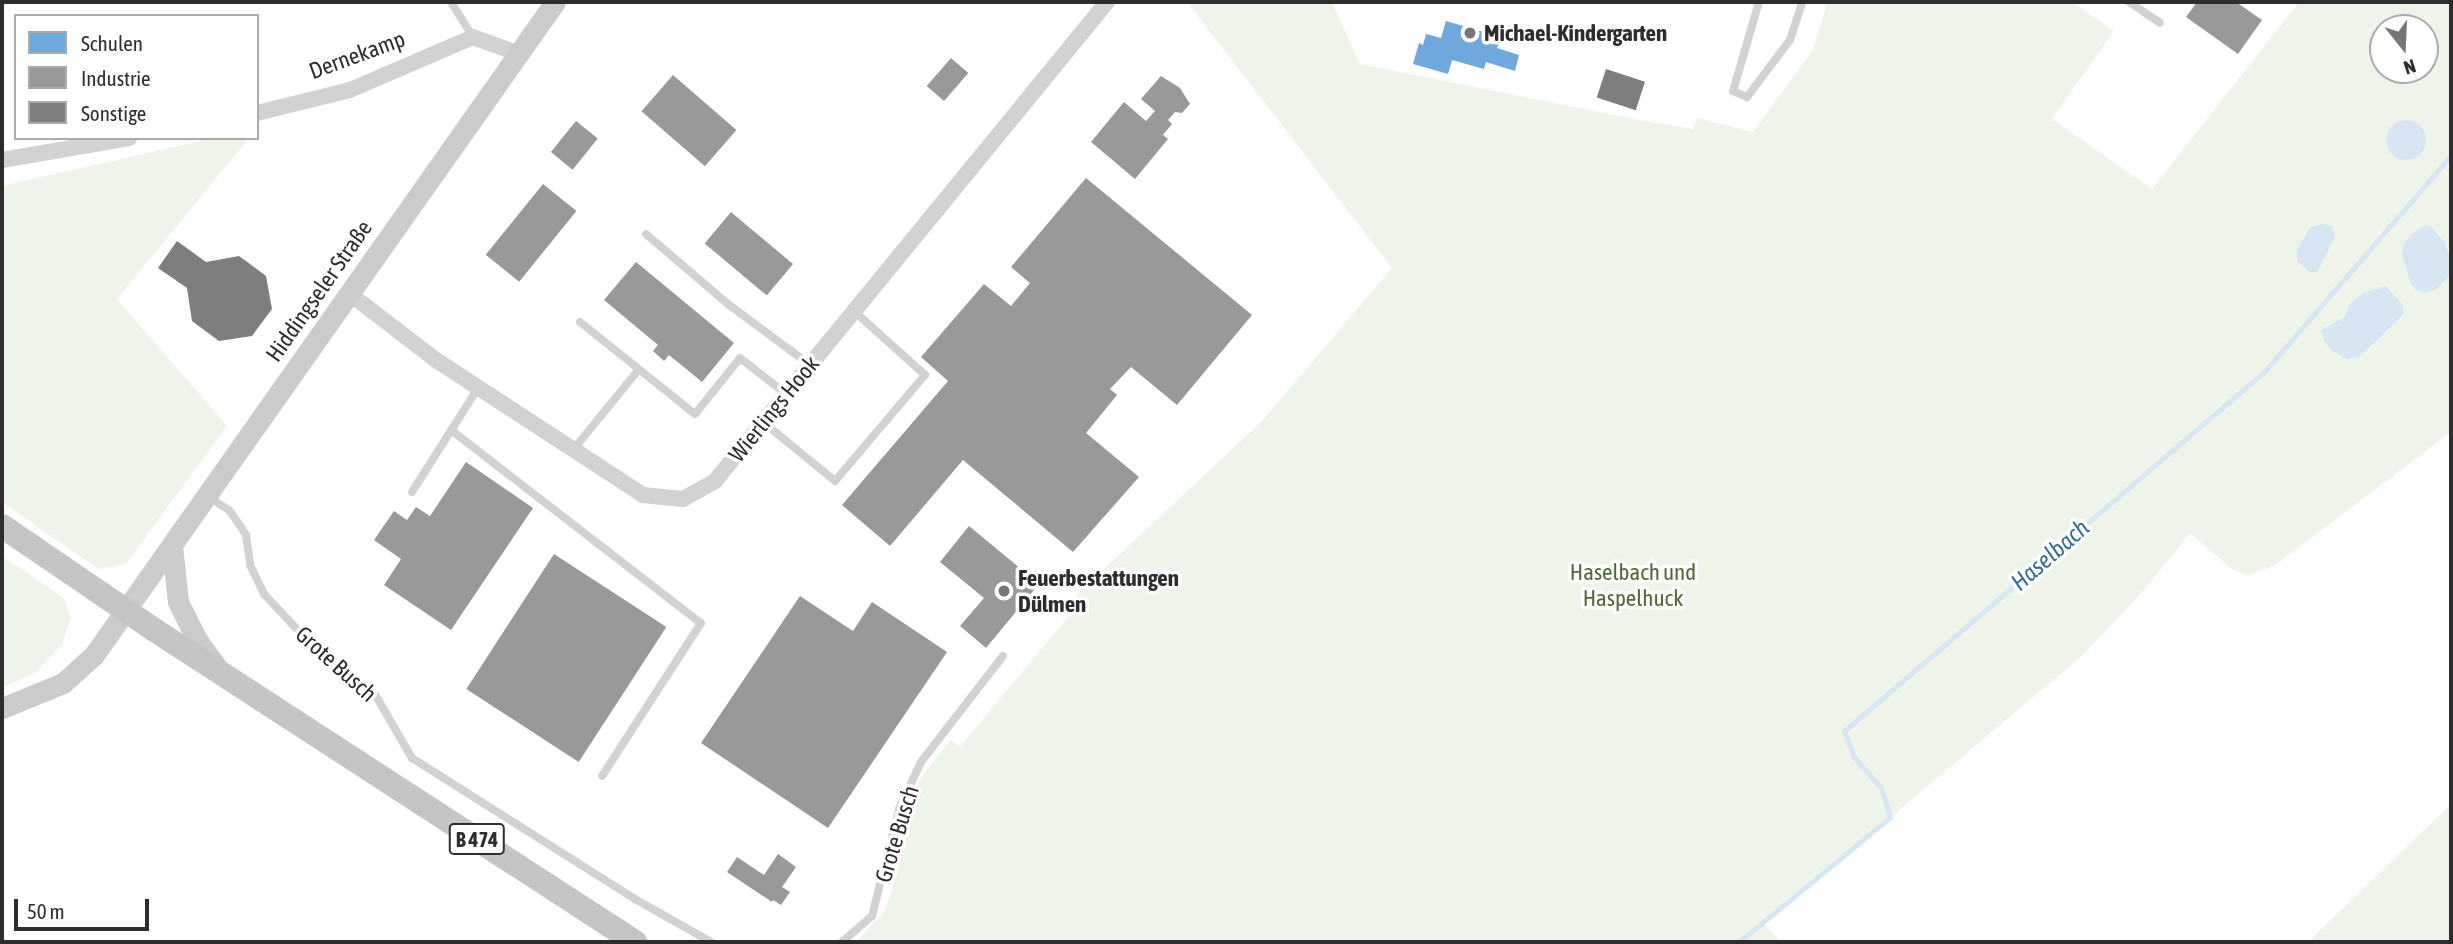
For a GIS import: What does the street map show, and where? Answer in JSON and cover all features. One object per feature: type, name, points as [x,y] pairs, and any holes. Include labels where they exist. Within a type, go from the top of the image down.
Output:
[{"type":"main road","name":"B 474","points":[[2,526],[126,611],[635,942]]},
{"type":"street","name":"Hiddingseler Straße","points":[[126,611],[205,495],[555,2]]},
{"type":"street","name":"Wierlings Hook","points":[[350,294],[436,360],[643,495],[683,499],[715,481],[1107,2]]},
{"type":"street","points":[[473,37],[517,53]]},
{"type":"street","name":"Dernekamp","points":[[259,112],[349,90],[473,37]]},
{"type":"street","points":[[2,160],[117,140]]},
{"type":"street","points":[[173,545],[178,602],[197,640],[220,672]]},
{"type":"street","points":[[2,708],[63,682],[94,655],[126,611]]},
{"type":"lane","points":[[451,2],[473,37]]},
{"type":"lane","points":[[1759,2],[1733,91],[1747,97],[1790,40],[1802,2]]},
{"type":"lane","points":[[2129,2],[2160,23]]},
{"type":"lane","points":[[646,234],[728,304],[810,365]]},
{"type":"lane","points":[[763,422],[835,481],[925,375],[854,311]]},
{"type":"lane","points":[[580,323],[695,414],[740,358],[786,394]]},
{"type":"lane","points":[[573,450],[639,369]]},
{"type":"lane","points":[[412,492],[478,388]]},
{"type":"lane","points":[[451,430],[701,623],[602,776]]},
{"type":"lane","name":"Grote Busch","points":[[205,495],[230,511],[246,535],[250,565],[264,594],[322,656],[376,696],[412,758],[624,892],[711,942]]},
{"type":"lane","name":"Grote Busch","points":[[842,942],[873,916],[899,809],[920,762],[1003,656]]},
{"type":"green space","name":"Haselbach und Haspelhuck","points":[[1187,2],[1332,2],[1360,64],[1634,119],[1693,129],[1697,118],[1753,132],[1813,50],[1827,2],[2072,2],[2114,31],[2052,119],[2152,189],[2299,2],[2451,2],[2451,432],[2274,566],[2248,575],[2233,570],[2190,533],[2145,589],[2083,655],[1764,924],[1781,942],[856,942],[885,911],[900,863],[918,783],[931,764],[951,740],[960,747],[1078,605],[1072,599],[1261,422],[1392,268]]},
{"type":"green space","points":[[204,140],[247,140],[117,299],[227,426],[126,564],[98,569],[2,502],[2,186]]},
{"type":"green space","points":[[2,556],[64,598],[71,617],[62,645],[36,672],[2,688]]},
{"type":"green space","points":[[2451,804],[2451,942],[2308,942]]},
{"type":"water","points":[[2406,120],[2414,121],[2420,126],[2425,132],[2425,148],[2420,154],[2414,159],[2406,160],[2398,159],[2392,154],[2387,148],[2386,140],[2387,132],[2392,126],[2398,121]]},
{"type":"water","points":[[2321,224],[2332,226],[2335,237],[2317,272],[2310,272],[2297,261],[2297,250],[2310,228]]},
{"type":"water","points":[[2423,226],[2430,226],[2444,241],[2451,259],[2451,274],[2437,289],[2425,293],[2411,284],[2402,255],[2403,246],[2411,235]]},
{"type":"water","points":[[2386,286],[2402,304],[2404,312],[2400,318],[2359,357],[2346,359],[2333,351],[2324,341],[2321,330],[2345,317],[2349,305],[2363,293]]},
{"type":"building: Schulen","points":[[1446,21],[1501,37],[1497,48],[1519,55],[1515,71],[1486,62],[1484,69],[1452,60],[1448,74],[1413,64],[1419,43],[1423,45],[1426,34],[1441,38]]},
{"type":"building: Industrie","points":[[2197,2],[2236,2],[2262,20],[2238,54],[2186,17]]},
{"type":"building: Industrie","points":[[951,58],[968,73],[944,101],[927,86]]},
{"type":"building: Industrie","points":[[673,75],[736,130],[705,166],[642,111]]},
{"type":"building: Industrie","points":[[1161,76],[1180,88],[1190,104],[1182,113],[1175,112],[1168,120],[1172,124],[1163,135],[1168,139],[1135,179],[1091,142],[1124,102],[1146,121],[1155,111],[1141,99]]},
{"type":"building: Industrie","points":[[576,121],[598,139],[573,170],[551,152]]},
{"type":"building: Industrie","points":[[1086,178],[1252,315],[1177,405],[1131,367],[1110,389],[1117,395],[1086,433],[1139,477],[1073,552],[963,460],[890,546],[842,505],[948,381],[921,357],[984,284],[1011,306],[1030,283],[1011,267]]},
{"type":"building: Industrie","points":[[543,184],[576,211],[519,282],[486,255]]},
{"type":"building: Industrie","points":[[731,212],[793,264],[767,295],[705,243]]},
{"type":"building: Industrie","points":[[636,262],[734,343],[702,382],[669,355],[664,361],[653,351],[658,345],[604,300]]},
{"type":"building: Industrie","points":[[466,462],[533,508],[451,630],[384,585],[401,559],[374,540],[394,511],[407,520],[416,507],[430,516]]},
{"type":"building: Industrie","name":"Feuerbestattungen Dülmen","points":[[969,526],[1039,584],[986,648],[960,626],[984,598],[940,562]]},
{"type":"building: Industrie","points":[[554,554],[666,627],[579,762],[466,689]]},
{"type":"building: Industrie","points":[[800,596],[853,631],[872,602],[947,652],[828,828],[701,743]]},
{"type":"building: Industrie","points":[[778,854],[796,867],[782,887],[790,892],[781,905],[773,900],[772,902],[727,872],[737,857],[764,875]]},
{"type":"building: Sonstige","points":[[1606,69],[1645,82],[1636,110],[1597,98]]},
{"type":"building: Sonstige","points":[[177,241],[206,262],[239,256],[266,276],[272,309],[252,336],[219,341],[192,321],[187,288],[158,268]]},
{"type":"waterway","name":"Haselbach","points":[[1739,942],[1890,817],[1881,788],[1854,757],[1844,731],[2264,372],[2451,155]]},
{"type":"place","name":"Michael-Kindergarten","points":[[1470,33]]},
{"type":"place","name":"Feuerbestattungen Dülmen","points":[[1004,591]]}]
